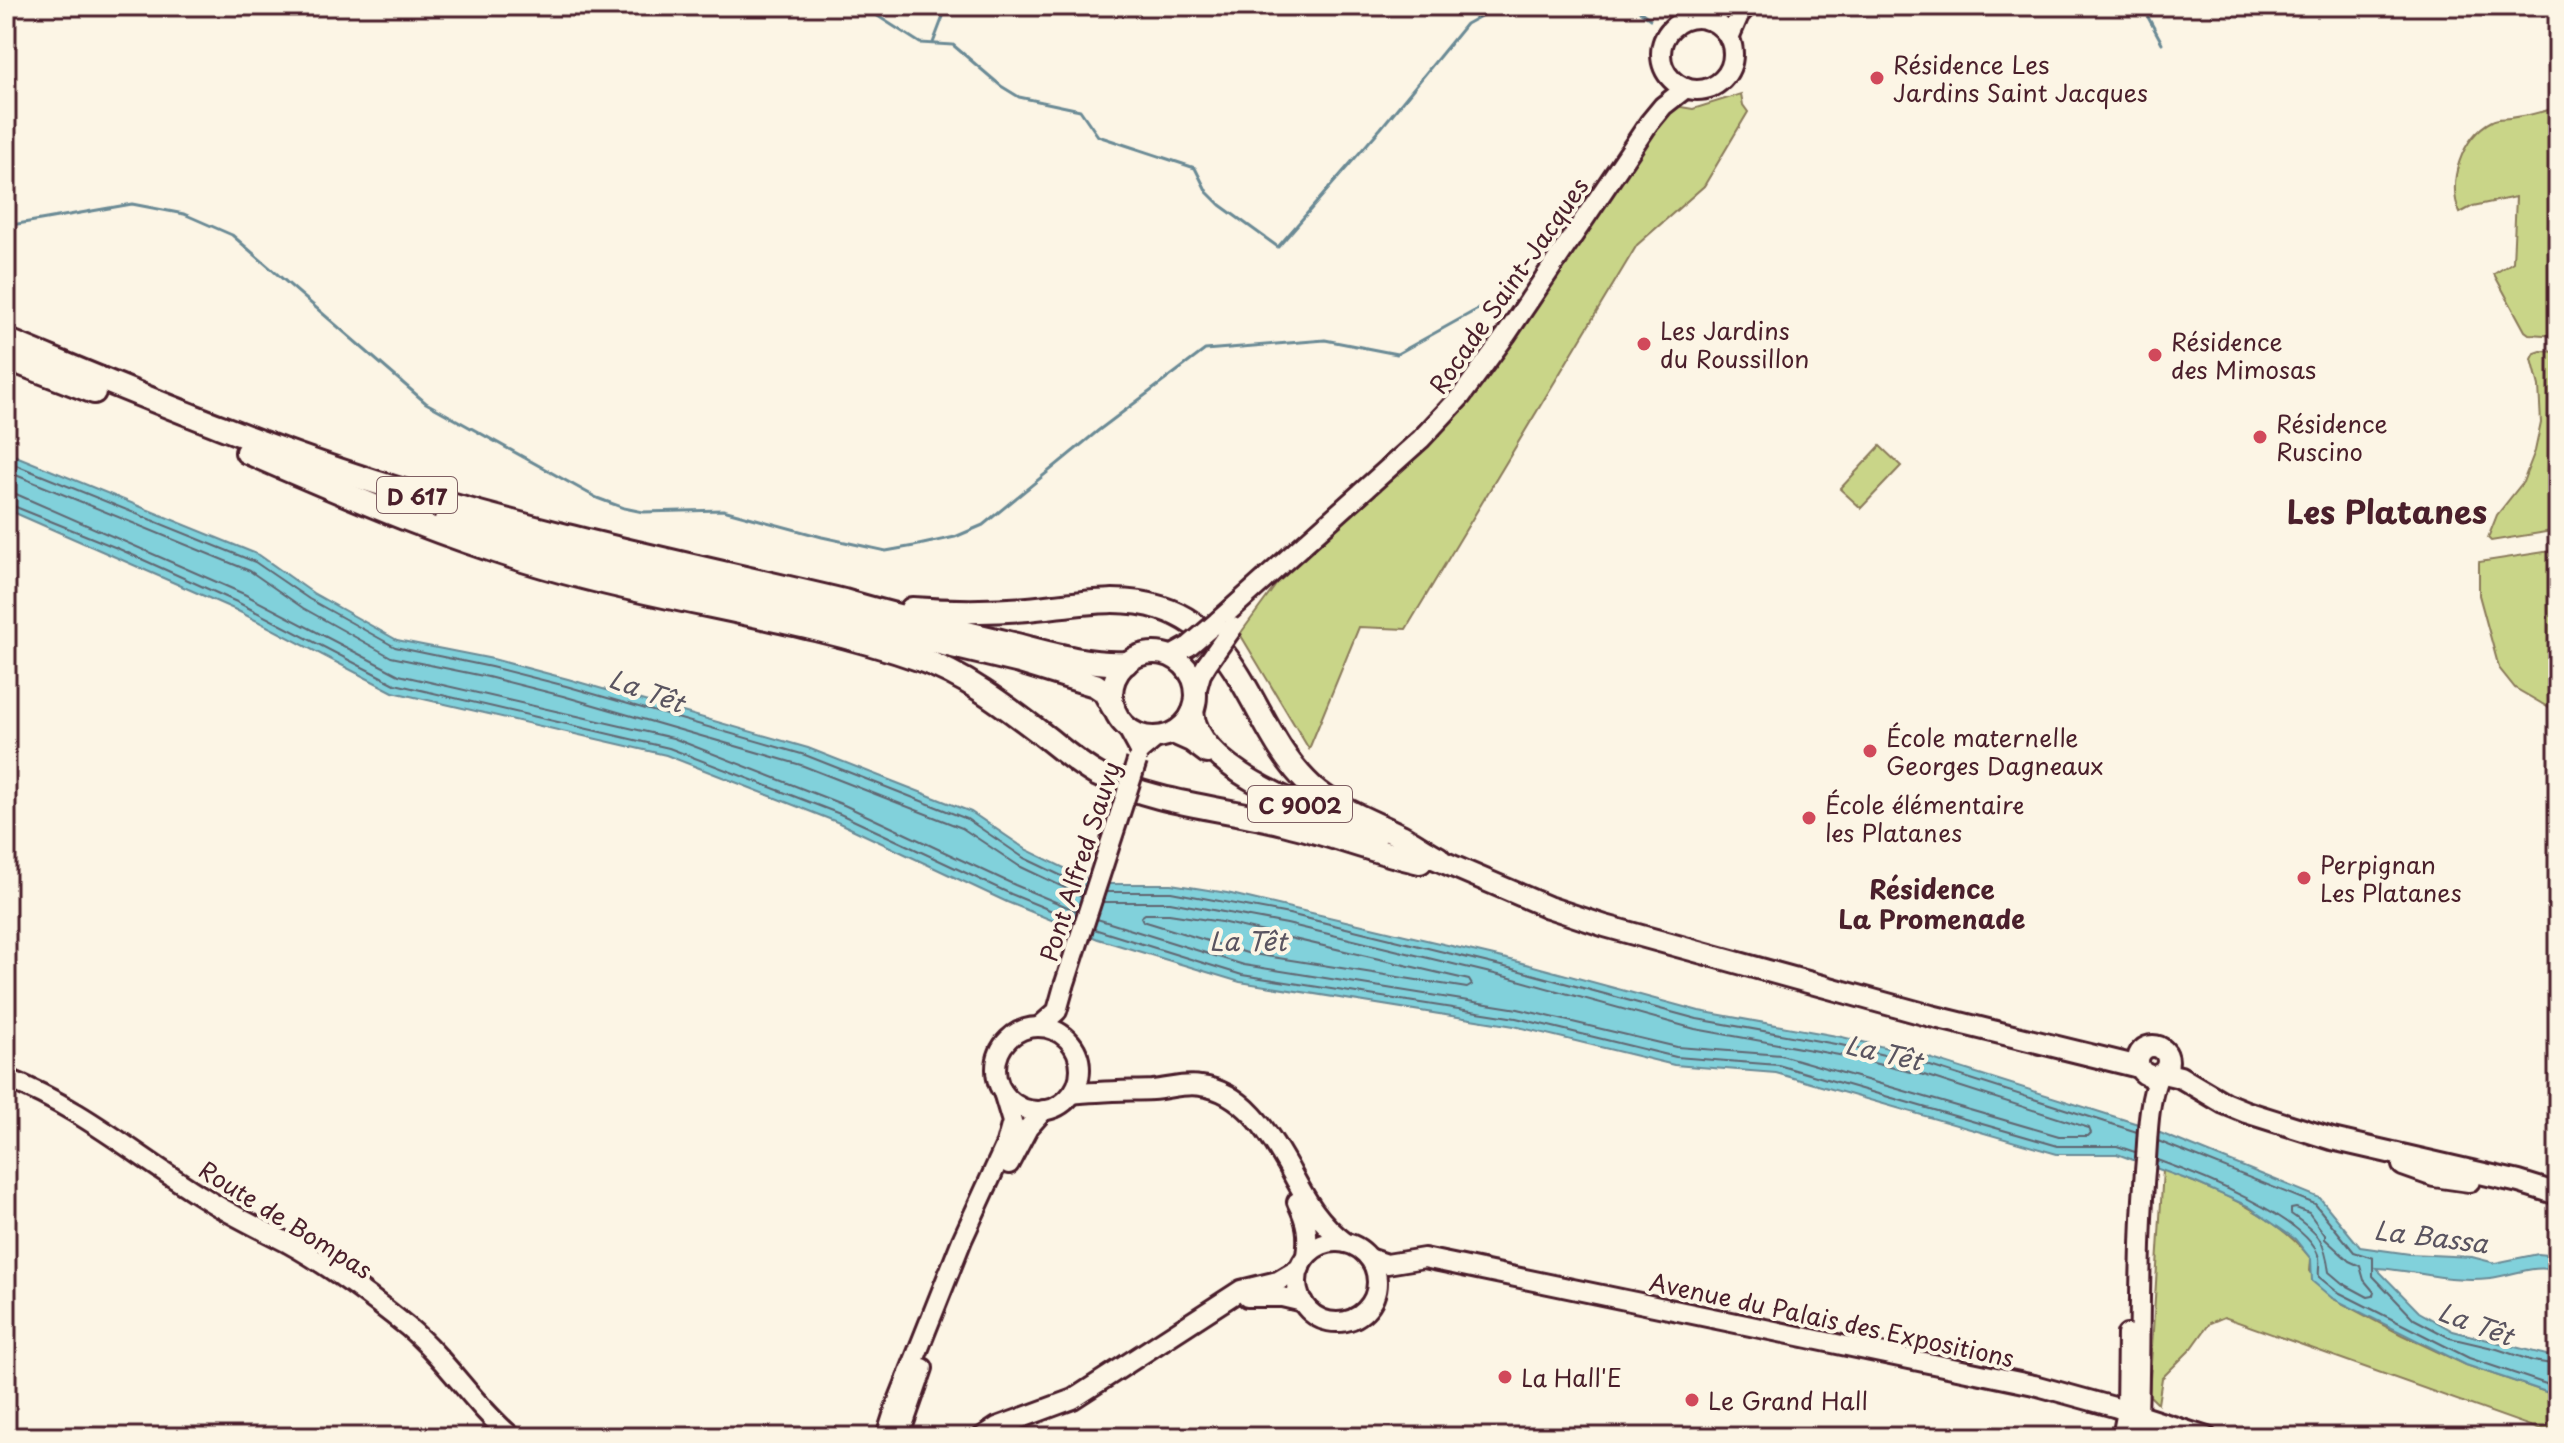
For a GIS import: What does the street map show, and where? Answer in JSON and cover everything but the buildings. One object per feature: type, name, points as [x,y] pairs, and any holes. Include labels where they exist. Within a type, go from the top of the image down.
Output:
[{"type":"highway","name":"D 617","points":[[6,340],[190,414],[389,487],[508,522],[1075,659],[1106,664],[1126,663]]},
{"type":"highway","name":"D 617","points":[[6,358],[377,500],[566,554],[1075,677],[1104,691],[1113,707]]},
{"type":"highway","points":[[247,452],[392,515],[489,550],[583,577],[834,634],[923,660],[965,680],[1000,702],[1098,775],[1158,796],[1287,824],[1391,856],[1429,860]]},
{"type":"highway","points":[[844,601],[980,613],[1097,600],[1129,601],[1161,608],[1186,619],[1212,639],[1237,672],[1275,743],[1313,788],[1336,805],[1404,838],[1429,860]]},
{"type":"main road","points":[[1707,20],[1726,6]]},
{"type":"main road","points":[[1729,38],[1739,15],[1747,6]]},
{"type":"main road","points":[[1649,123],[1661,93],[1664,69],[1662,45],[1671,29],[1685,20],[1707,20],[1729,38],[1732,51],[1727,73],[1709,88],[1686,88],[1664,69]]},
{"type":"main road","points":[[1649,123],[1663,106],[1686,88]]},
{"type":"main road","name":"Rocade Saint-Jacques","points":[[1225,624],[1287,561],[1421,439],[1462,395],[1649,123]]},
{"type":"main road","points":[[1225,624],[1201,674],[1188,720],[1138,756],[1128,729],[1113,707],[1113,683],[1126,663],[1147,653],[1180,651],[1225,624]]},
{"type":"main road","points":[[1180,651],[1188,671],[1194,702]]},
{"type":"main road","name":"C 9002","points":[[1194,702],[1197,731],[1248,779],[1545,914],[1685,955],[1749,967],[2150,1072]]},
{"type":"main road","points":[[1128,729],[1146,737],[1165,735]]},
{"type":"main road","name":"C 9002","points":[[1165,735],[1191,741],[1241,785],[1267,798],[1429,860]]},
{"type":"main road","name":"Pont Alfred Sauvy","points":[[1057,1011],[1138,756]]},
{"type":"main road","points":[[886,1437],[950,1268],[1006,1144],[1012,1122],[996,1071],[1000,1051],[1015,1034],[1039,1027],[1057,1011],[1066,1038]]},
{"type":"main road","points":[[1039,1027],[1058,1032],[1066,1038],[1080,1064],[1097,1081],[1129,1091]]},
{"type":"main road","points":[[1003,1092],[1021,1107],[1044,1110],[1055,1107],[1072,1094],[1077,1085],[1080,1064]]},
{"type":"main road","points":[[2132,1413],[2131,1189],[2150,1072],[2180,1077],[2235,1108],[2355,1144],[2434,1176],[2558,1195]]},
{"type":"main road","name":"Route de Bompas","points":[[6,1078],[43,1092],[101,1126],[237,1219],[290,1244],[333,1272],[407,1327],[443,1360],[492,1420],[512,1437]]},
{"type":"main road","points":[[1072,1094],[1185,1085],[1223,1092],[1239,1102],[1276,1144],[1324,1226],[1369,1258],[1377,1281],[1375,1293],[1364,1311],[1346,1320],[1330,1321],[1319,1317],[1303,1302],[1297,1280],[1309,1232],[1306,1220],[1253,1118]]},
{"type":"main road","points":[[899,1437],[973,1245],[1017,1147],[1044,1110]]},
{"type":"main road","points":[[982,1437],[997,1427],[1073,1399],[1241,1290],[1278,1281],[1324,1244],[1346,1243]]},
{"type":"main road","name":"Avenue du Palais des Expositions","points":[[1369,1258],[1387,1264],[1424,1258],[2034,1385],[2207,1437]]},
{"type":"main road","name":"Avenue du Palais des Expositions","points":[[1375,1293],[1403,1271],[1444,1263]]},
{"type":"main road","points":[[1220,1304],[1242,1297],[1264,1296],[1303,1302]]},
{"type":"street","points":[[2121,1437],[2132,1413]]},
{"type":"street","points":[[2132,1413],[2133,1437]]},
{"type":"green space","points":[[1741,94],[1748,112],[1704,186],[1637,245],[1406,629],[1359,627],[1309,749],[1240,634],[1284,574],[1426,447],[1469,400],[1619,185],[1663,114],[1675,106],[1693,109]]},
{"type":"green space","points":[[2558,107],[2558,336],[2525,331],[2494,274],[2513,262],[2516,197],[2473,206],[2460,213],[2455,188],[2465,149],[2481,128],[2496,119]]},
{"type":"green space","points":[[2558,352],[2558,530],[2491,541],[2488,538],[2497,515],[2523,482],[2535,451],[2541,423],[2539,386],[2532,359],[2535,353]]},
{"type":"green space","points":[[1880,446],[1901,466],[1861,508],[1840,489]]},
{"type":"green space","points":[[2558,550],[2558,713],[2515,688],[2499,668],[2479,595],[2479,562]]},
{"type":"green space","points":[[2163,1170],[2224,1195],[2280,1228],[2311,1259],[2310,1271],[2332,1298],[2466,1365],[2558,1396],[2558,1436],[2224,1317],[2210,1323],[2192,1348],[2162,1378],[2158,1404],[2149,1395]]},
{"type":"water","name":"La Têt","points":[[6,452],[259,555],[313,593],[397,640],[493,659],[808,748],[971,812],[1027,850],[1097,884],[1171,884],[1227,893],[1511,960],[1699,1011],[1842,1037],[1929,1058],[2138,1124],[2320,1198],[2360,1247],[2410,1254],[2472,1257],[2495,1263],[2538,1254],[2558,1256],[2558,1272],[2542,1268],[2475,1279],[2376,1268],[2419,1312],[2453,1331],[2558,1358],[2558,1396],[2466,1365],[2332,1298],[2312,1281],[2311,1259],[2295,1239],[2248,1206],[2117,1154],[2057,1154],[1776,1073],[1674,1065],[1514,1026],[1240,982],[1098,939],[1007,902],[837,822],[666,755],[393,692],[236,610],[6,509]]},
{"type":"waterway","points":[[862,6],[920,43],[953,45],[1001,86],[1019,97],[1080,110],[1098,136],[1195,168],[1207,192],[1220,205],[1278,247],[1466,24],[1499,6]]},
{"type":"waterway","points":[[933,43],[947,6]]},
{"type":"waterway","points":[[1633,6],[1650,19]]},
{"type":"waterway","points":[[2142,6],[2162,43]]},
{"type":"waterway","points":[[6,226],[132,204],[184,214],[232,235],[426,403],[597,498],[643,512],[723,510],[886,551],[955,537],[983,525],[1099,430],[1205,350],[1325,340],[1397,354],[1496,299],[1505,305]]},
{"type":"place","name":"Résidence Les Jardins Saint Jacques","points":[[1877,78]]},
{"type":"place","name":"Les Jardins du Roussillon","points":[[1644,344]]},
{"type":"place","name":"Résidence des Mimosas","points":[[2155,355]]},
{"type":"place","name":"Résidence Ruscino","points":[[2260,437]]},
{"type":"place","name":"École maternelle Georges Dagneaux","points":[[1870,751]]},
{"type":"place","name":"École élémentaire les Platanes","points":[[1809,818]]},
{"type":"place","name":"Perpignan Les Platanes","points":[[2304,878]]},
{"type":"place","name":"La Hall'E","points":[[1505,1377]]},
{"type":"place","name":"Le Grand Hall","points":[[1692,1400]]},
{"type":"district","name":"Les Platanes","points":[[2387,511]]},
{"type":"district","name":"Résidence La Promenade","points":[[1932,903]]},
{"type":"water label","name":"La Bassa","points":[[2431,1236]]}]
